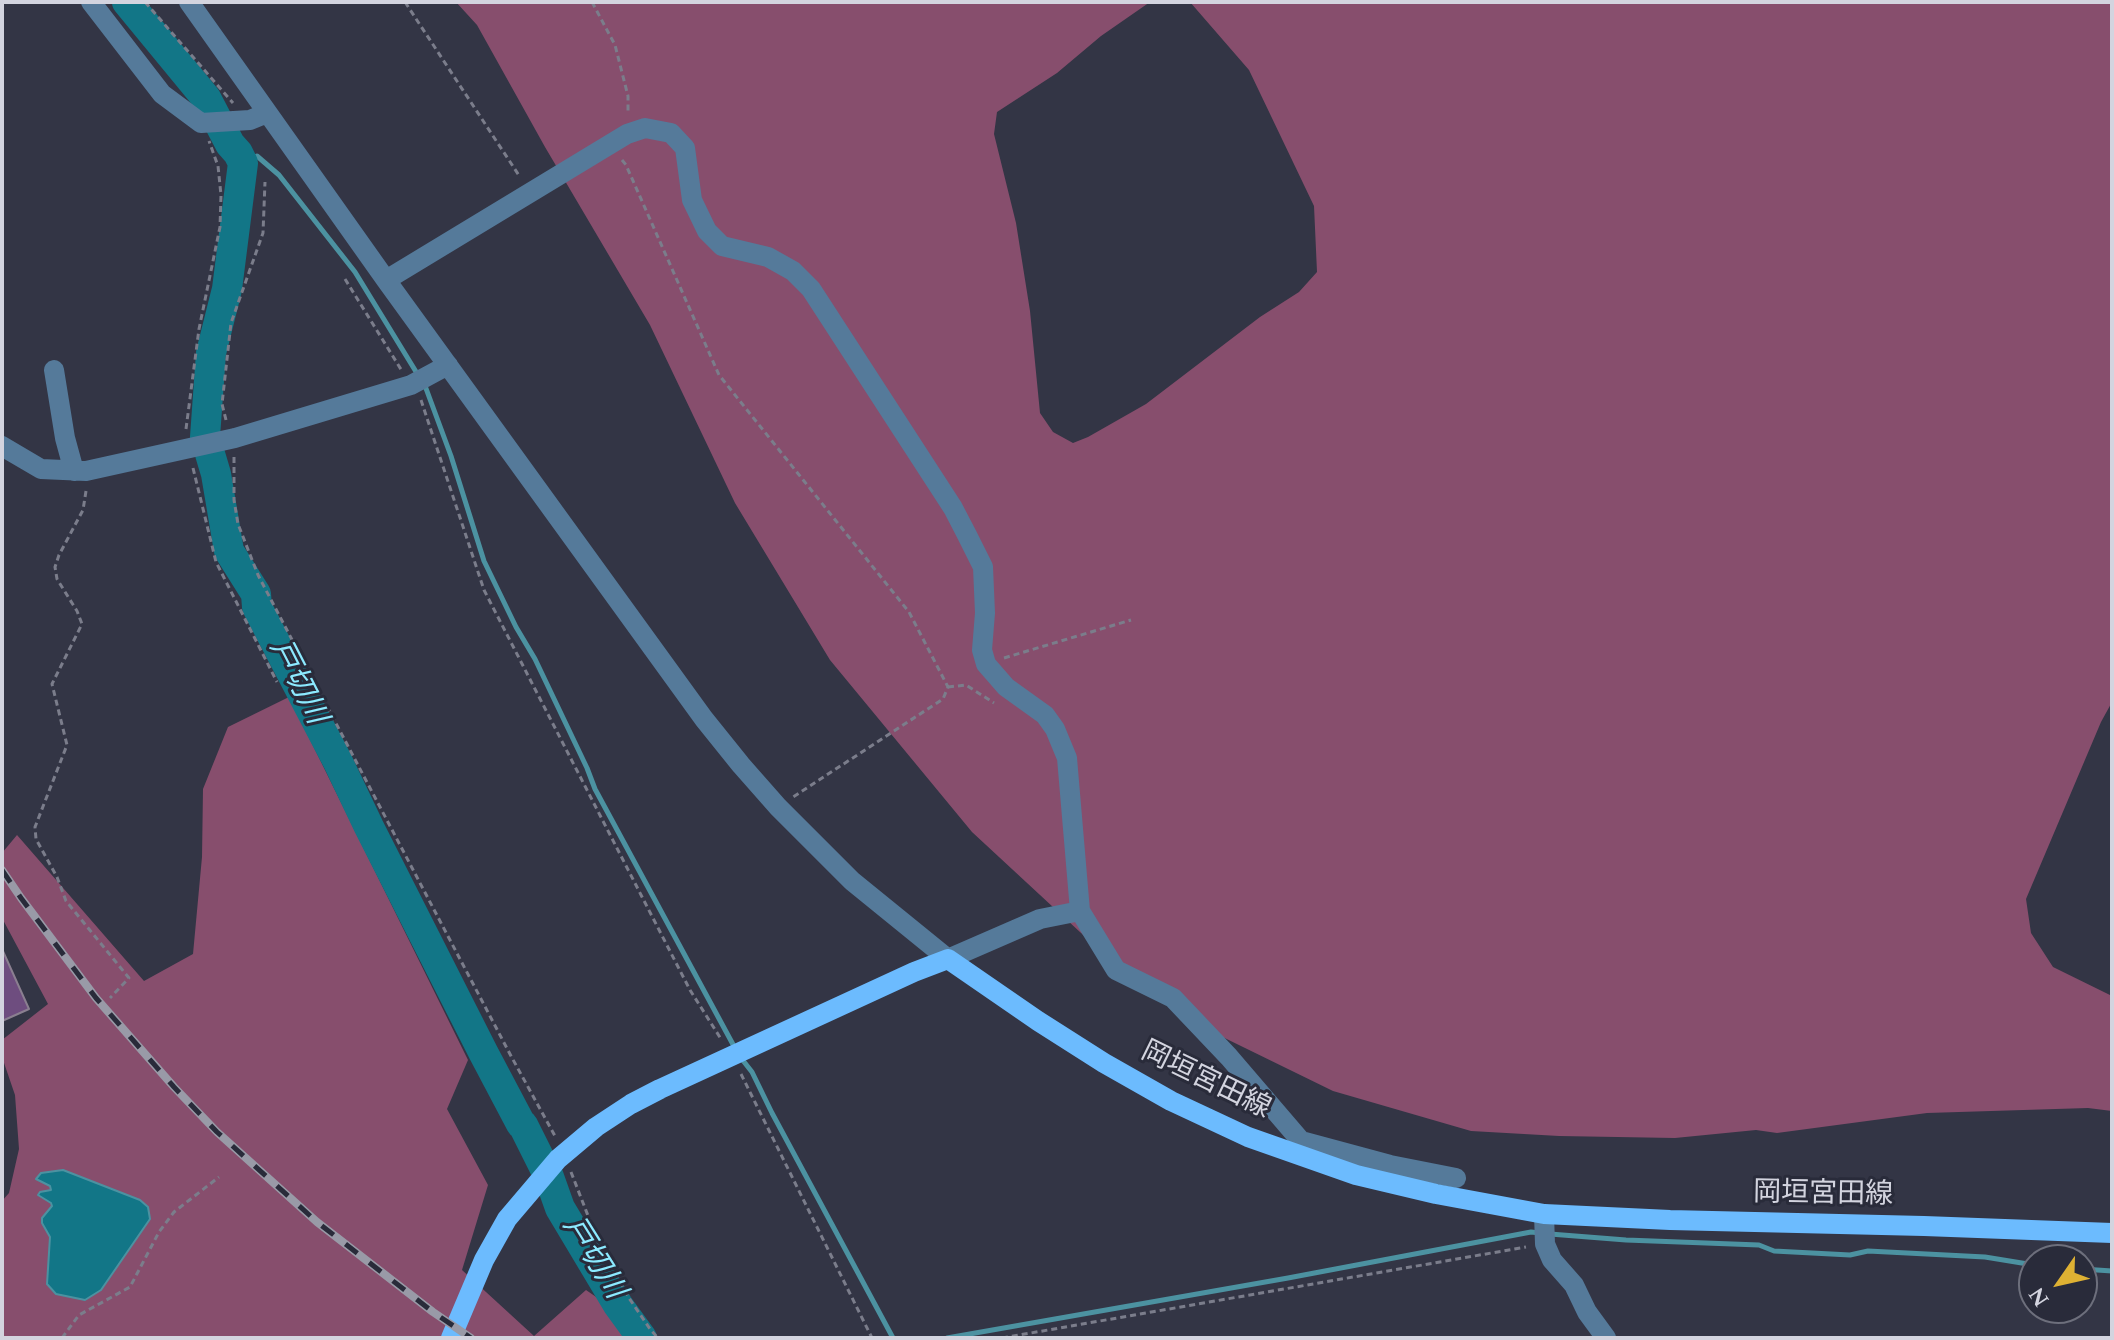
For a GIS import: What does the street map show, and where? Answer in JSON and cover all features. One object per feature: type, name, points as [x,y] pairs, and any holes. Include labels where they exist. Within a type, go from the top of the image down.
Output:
[{"type":"main road","points":[[451,1338],[494,1240],[507,1219],[562,1155],[596,1127],[631,1104],[948,959]]},
{"type":"main road","name":"岡垣宮田線","points":[[948,959],[1038,1021],[1171,1101],[1248,1137],[1356,1175],[1436,1194],[1544,1214],[2112,1233]]},
{"type":"street","points":[[91,2],[162,94],[201,123],[259,117]]},
{"type":"street","points":[[189,2],[259,117],[386,280],[704,719],[778,807],[852,881],[948,959],[1040,919],[1080,911]]},
{"type":"street","points":[[386,280],[627,134],[645,128],[671,133],[685,148],[692,200],[707,231],[722,246],[768,257],[793,271],[811,289],[953,508],[983,567],[985,613],[982,650],[986,664],[1006,687],[1045,715],[1055,729],[1067,758],[1080,911],[1116,970],[1173,998],[1301,1141],[1390,1165],[1456,1178]]},
{"type":"street","points":[[2,446],[41,469],[80,471],[235,438],[411,385],[448,365]]},
{"type":"street","points":[[54,370],[63,426],[80,471]]},
{"type":"street","points":[[1544,1214],[1545,1244],[1552,1260],[1574,1285],[1587,1312],[1606,1338]]},
{"type":"path","points":[[145,2],[221,90],[259,117]]},
{"type":"path","points":[[405,2],[530,194]]},
{"type":"path","points":[[592,2],[615,45],[628,96],[627,134]]},
{"type":"path","points":[[201,123],[218,166],[220,227],[191,383],[186,426],[188,447],[216,562],[277,682]]},
{"type":"path","points":[[609,146],[626,165],[719,375],[909,612],[948,687],[943,699],[778,807]]},
{"type":"path","points":[[265,182],[263,233],[231,323],[222,404],[225,419],[235,438],[234,500],[238,524],[258,575],[562,1155],[599,1244],[629,1298],[658,1338]]},
{"type":"path","points":[[345,279],[419,395],[484,590],[690,990],[732,1056],[872,1338]]},
{"type":"path","points":[[80,471],[87,484],[83,510],[55,567],[57,579],[82,624],[52,684],[67,745],[35,827],[36,839],[66,901],[129,978],[110,998]]},
{"type":"path","points":[[986,664],[1131,620]]},
{"type":"path","points":[[62,1338],[79,1315],[130,1287],[159,1232],[174,1212],[219,1177]]},
{"type":"path","points":[[1002,1338],[1545,1244]]},
{"type":"shaded area","points":[[456,2],[1150,2],[1101,36],[1057,73],[997,112],[994,134],[1016,223],[1030,311],[1040,413],[1053,432],[1073,443],[1146,404],[1260,317],[1299,292],[1317,272],[1314,206],[1249,70],[1190,2],[2112,2],[2112,702],[2026,899],[2031,933],[2053,967],[2112,996],[2112,1111],[2088,1108],[1927,1113],[1777,1133],[1756,1130],[1675,1138],[1471,1131],[1333,1091],[1198,1025],[1094,945],[972,832],[830,660],[735,503],[650,325],[477,25]]},
{"type":"shaded area","points":[[289,697],[468,1060],[447,1109],[488,1185],[462,1270],[534,1336],[586,1290],[656,1338],[2,1338],[2,1201],[9,1193],[19,1149],[15,1095],[2,1057],[2,1040],[48,1004],[2,918],[2,853],[17,835],[144,981],[193,954],[202,857],[203,789],[228,727]]},
{"type":"water","points":[[63,1170],[140,1200],[148,1207],[150,1219],[101,1290],[85,1300],[56,1294],[47,1284],[50,1237],[42,1218],[52,1206],[38,1195],[51,1190],[50,1186],[36,1179],[41,1173]]},
{"type":"building","points":[[2,949],[29,1009],[2,1021]]},
{"type":"waterway","name":"戸切川","points":[[127,2],[206,98],[243,163],[227,289],[211,353],[205,437],[216,474],[229,551],[256,594],[257,607],[523,1125],[549,1177],[560,1208],[618,1305],[642,1338]]},
{"type":"waterway","points":[[243,163],[257,156],[279,175],[355,272],[418,375]]},
{"type":"waterway","points":[[424,383],[484,561],[535,659],[595,789],[736,1050]]},
{"type":"waterway","points":[[741,1058],[752,1072],[893,1338]]},
{"type":"waterway","points":[[947,1338],[1531,1232],[1540,1233]]},
{"type":"waterway","points":[[1550,1234],[1759,1245],[1774,1251],[1850,1255],[1868,1251],[1985,1257],[2018,1262]]},
{"type":"waterway","points":[[2098,1270],[2112,1271]]},
{"type":"railway","points":[[2,870],[96,998],[217,1132],[317,1222],[471,1338]]}]
